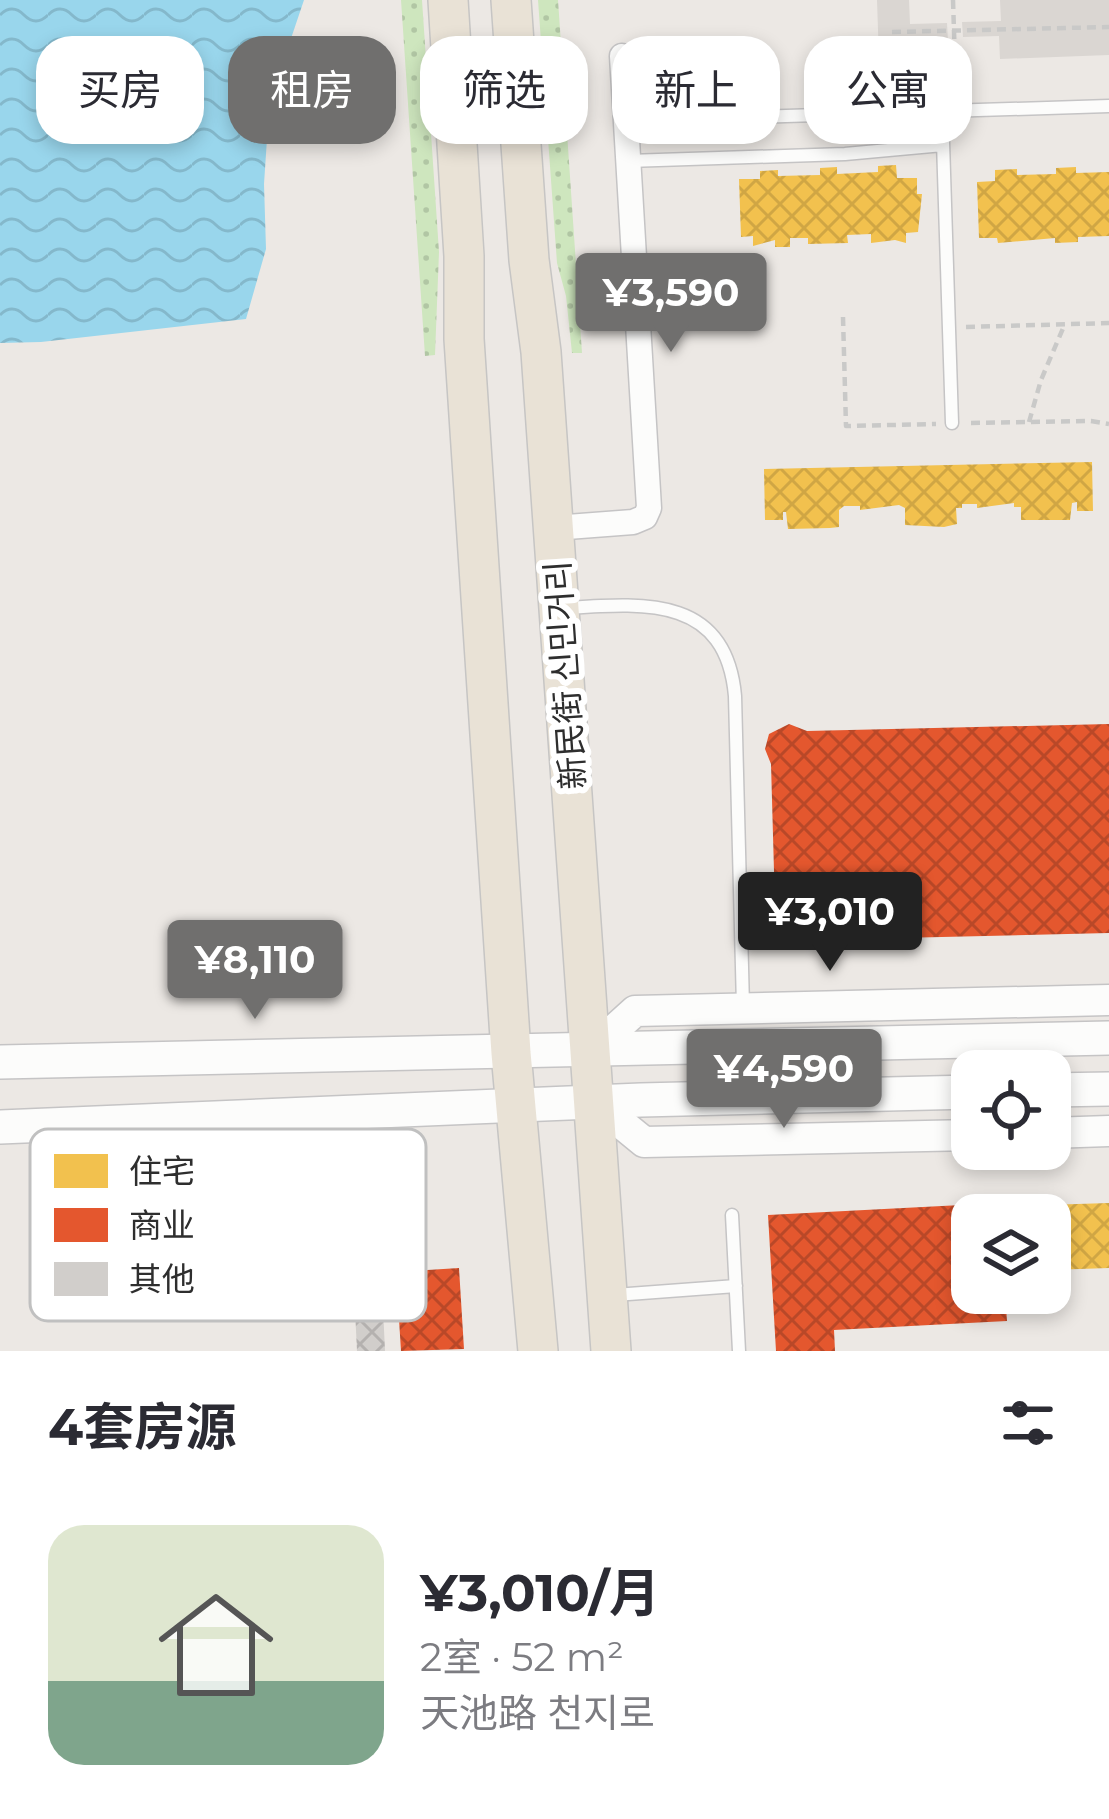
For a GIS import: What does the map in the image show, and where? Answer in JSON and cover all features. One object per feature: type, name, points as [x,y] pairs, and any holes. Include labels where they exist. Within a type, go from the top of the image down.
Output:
[{"type":"highway","points":[[448,0],[464,256],[464,339],[511,1053],[538,1351]]},
{"type":"highway","name":"新民街 신민거리","points":[[511,0],[560,608],[611,1351]]},
{"type":"main road","points":[[0,1061],[1109,1039]]},
{"type":"main road","points":[[1071,1090],[1109,1089]]},
{"type":"main road","points":[[0,1127],[951,1093]]},
{"type":"street","points":[[554,527],[633,522],[646,517],[650,508],[627,144]]},
{"type":"street","points":[[592,1050],[635,1011],[1109,1000]]},
{"type":"street","points":[[595,1102],[644,1142],[951,1135]]},
{"type":"street","points":[[1071,1132],[1109,1131]]},
{"type":"lane","points":[[972,110],[1109,106]]},
{"type":"lane","points":[[628,160],[845,154],[943,145],[952,424]]},
{"type":"lane","points":[[560,608],[622,604],[668,610],[701,624],[726,650],[735,695],[743,1009]]},
{"type":"lane","points":[[732,1215],[740,1351]]},
{"type":"lane","points":[[608,1295],[736,1286]]},
{"type":"path","points":[[953,0],[954,36]]},
{"type":"path","points":[[892,32],[1109,27]]},
{"type":"path","points":[[948,327],[1109,323]]},
{"type":"path","points":[[1029,422],[1065,324]]},
{"type":"green space","points":[[401,0],[422,0],[420,144],[432,144],[439,252],[435,355],[425,356]]},
{"type":"green space","points":[[538,0],[558,0],[560,36],[541,36]]},
{"type":"green space","points":[[548,144],[568,144],[582,353],[572,353],[557,263]]},
{"type":"shaded area","points":[[877,0],[909,0],[910,24],[947,23],[948,36],[878,36]]},
{"type":"shaded area","points":[[1000,0],[1109,0],[1109,55],[1000,59],[999,36],[963,36],[962,22],[1001,21]]},
{"type":"water","points":[[0,0],[304,0],[292,36],[228,36],[228,144],[267,144],[266,249],[246,319],[0,343]]},
{"type":"building: 住宅","points":[[896,165],[897,178],[917,178],[917,194],[922,194],[918,232],[906,233],[906,243],[871,243],[871,234],[847,235],[848,243],[808,244],[808,238],[790,238],[790,247],[775,247],[775,240],[753,246],[753,236],[741,237],[739,179],[760,179],[760,171],[778,170],[778,176],[820,175],[820,168],[837,167],[837,174],[878,172],[878,166]]},
{"type":"building: 住宅","points":[[1076,167],[1076,173],[1109,172],[1109,236],[1055,243],[1055,238],[998,243],[997,238],[979,238],[977,182],[995,181],[995,170],[1056,174],[1056,168]]},
{"type":"building: 住宅","points":[[1092,462],[1093,511],[1077,511],[1077,502],[1072,503],[1070,520],[1021,520],[1021,507],[1014,503],[977,508],[977,504],[962,504],[956,508],[957,524],[944,527],[905,525],[905,508],[899,505],[860,510],[860,506],[844,506],[839,510],[839,527],[788,529],[786,512],[783,520],[765,520],[764,469]]},
{"type":"building: 住宅","points":[[1109,1203],[1109,1268],[1071,1269],[1071,1204]]},
{"type":"building: 商业","points":[[789,724],[807,731],[1109,724],[1109,933],[783,943],[771,922],[775,907],[771,764],[765,749],[769,734]]},
{"type":"building: 商业","points":[[951,1206],[951,1314],[1006,1314],[1007,1321],[834,1330],[835,1351],[776,1351],[768,1215]]},
{"type":"building: 商业","points":[[459,1268],[464,1349],[401,1351],[399,1321],[426,1321],[426,1270]]},
{"type":"building: 其他","points":[[356,1321],[384,1321],[385,1351],[357,1351]]}]
